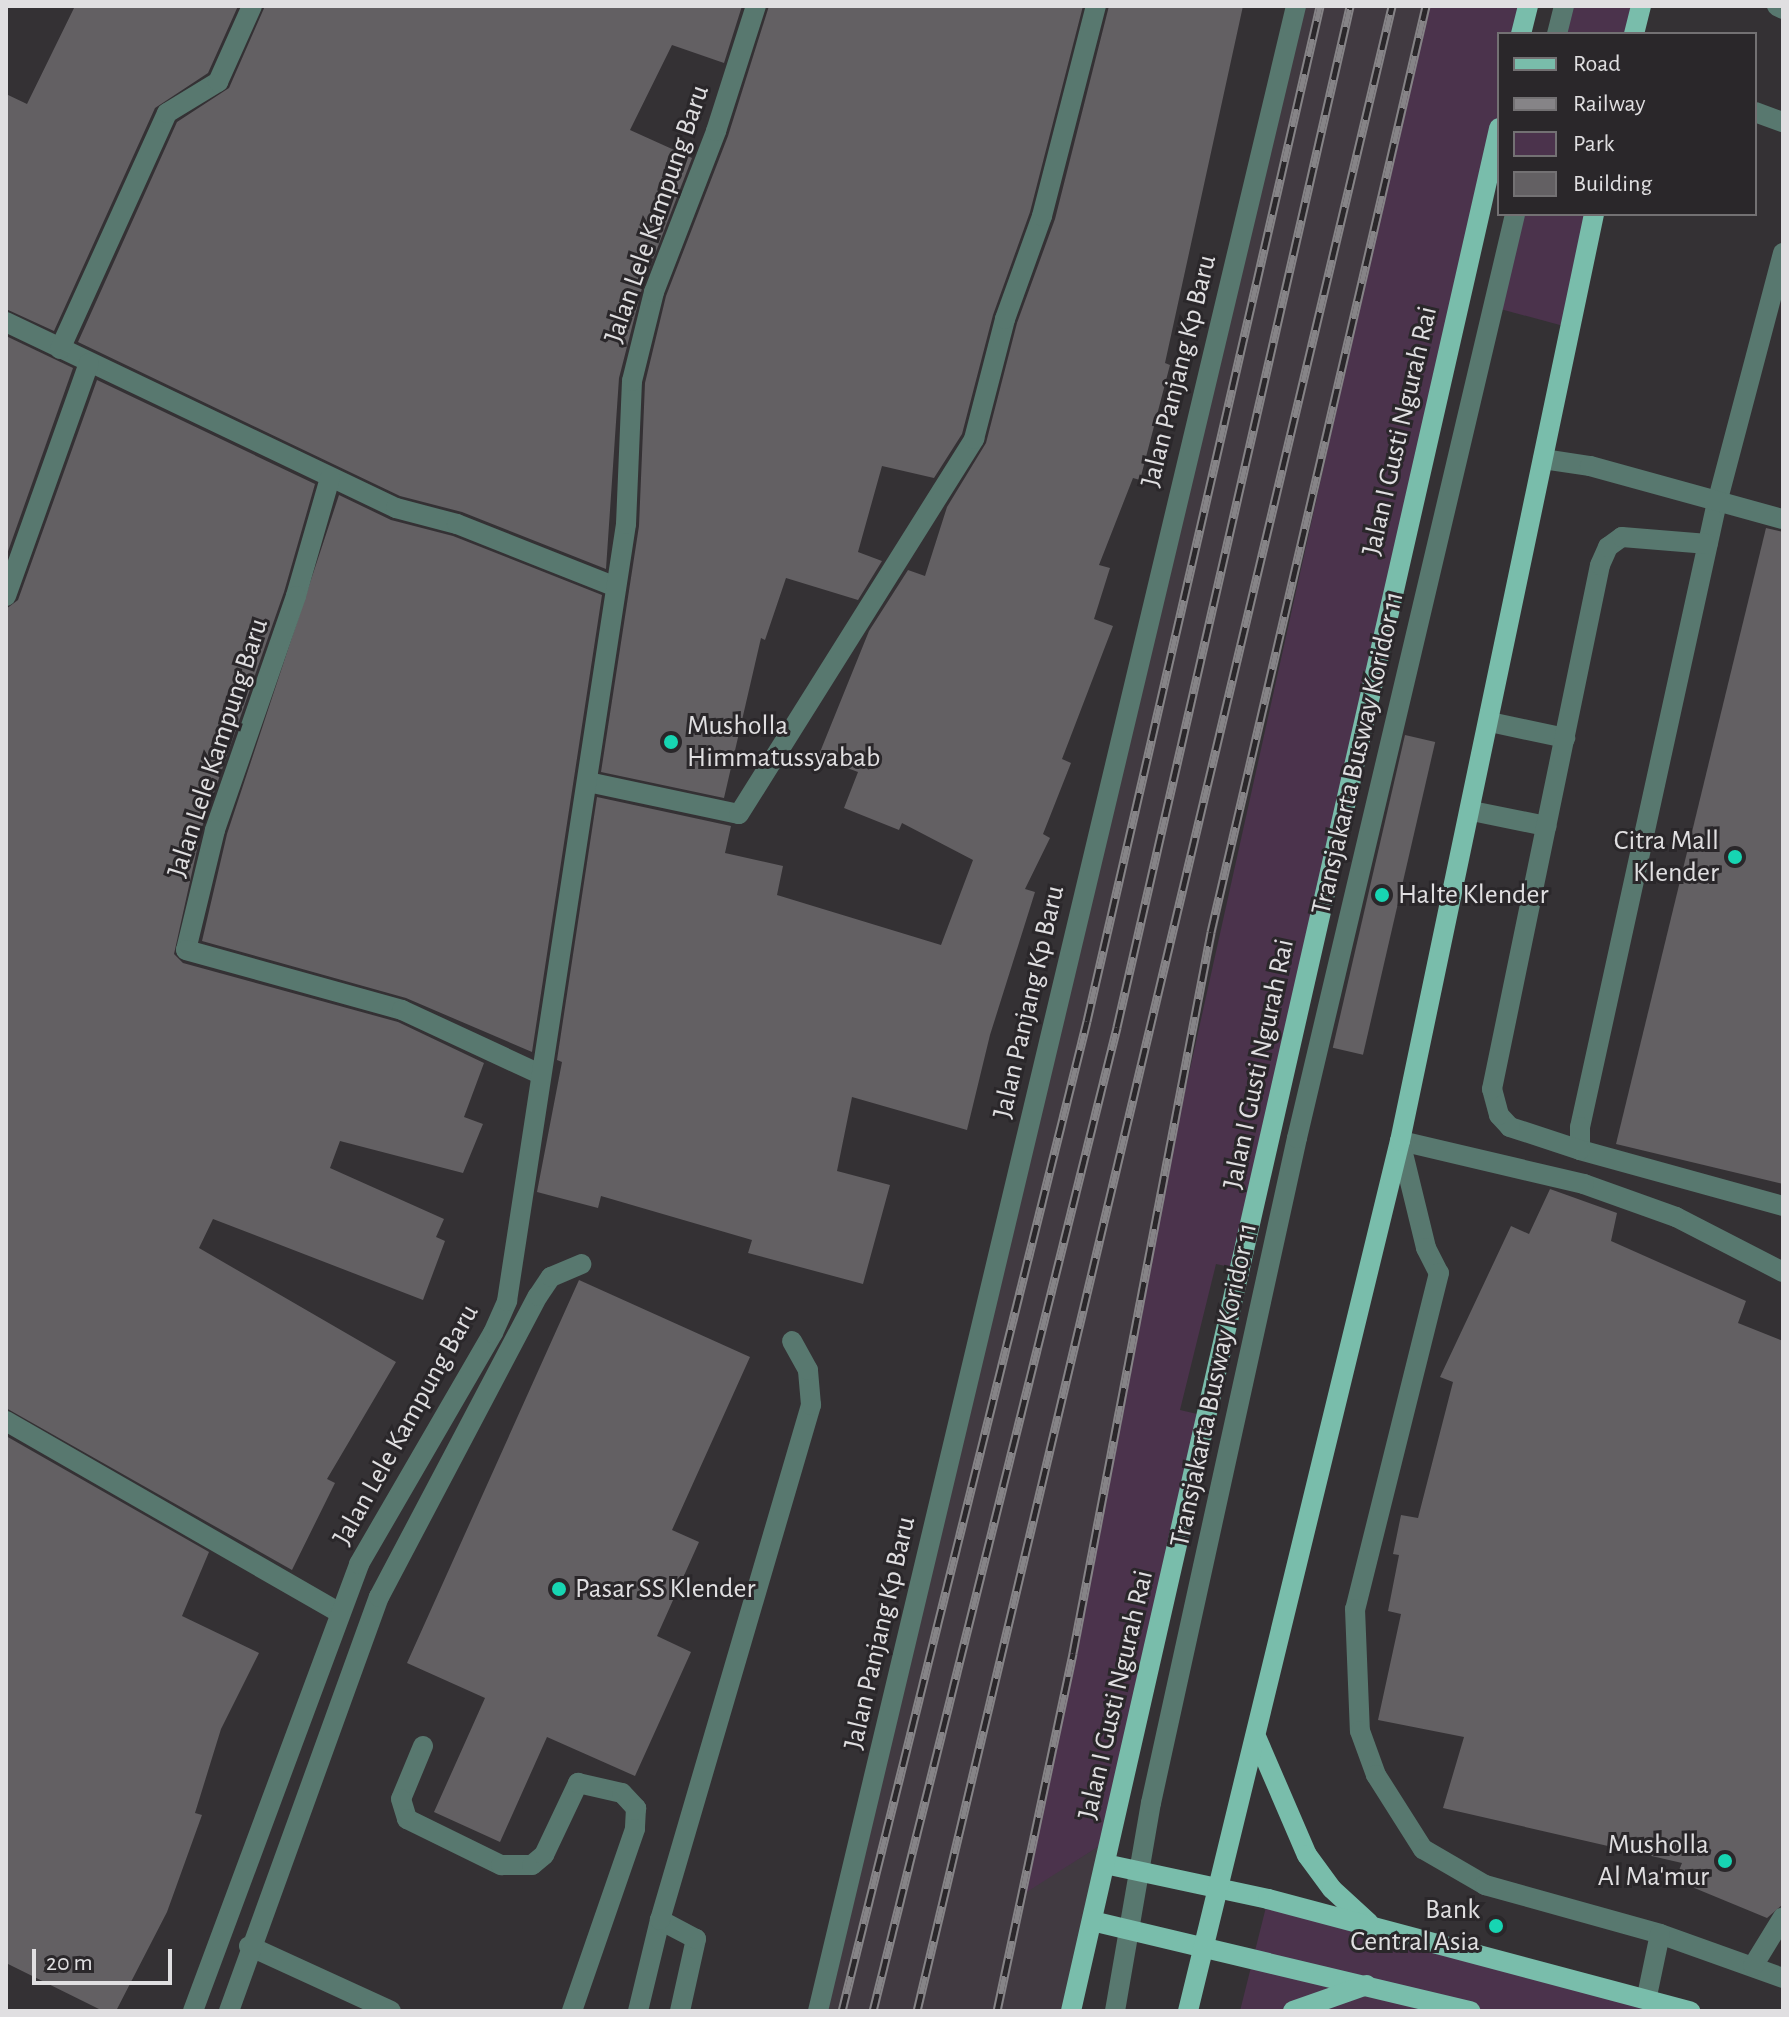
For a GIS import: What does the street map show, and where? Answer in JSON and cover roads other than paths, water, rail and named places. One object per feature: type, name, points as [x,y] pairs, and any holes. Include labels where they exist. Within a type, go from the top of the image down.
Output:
[{"type":"main road","points":[[1522,32],[1528,6]]},
{"type":"main road","points":[[1634,32],[1641,6]]},
{"type":"main road","name":"Jalan I Gusti Ngurah Rai","points":[[1071,2011],[1497,137]]},
{"type":"main road","points":[[1188,2011],[1257,1739],[1400,1141],[1472,811],[1594,216]]},
{"type":"main road","points":[[1257,1739],[1307,1855],[1332,1889],[1372,1926]]},
{"type":"main road","points":[[1105,1864],[1372,1926],[1647,1996],[1690,2011]]},
{"type":"main road","points":[[1092,1921],[1470,2011]]},
{"type":"main road","points":[[1293,2011],[1367,1985]]},
{"type":"street","points":[[60,349],[167,113],[218,82],[252,6]]},
{"type":"street","name":"Jalan Lele Kampung Baru","points":[[193,2011],[359,1564],[493,1333],[507,1301],[626,524],[632,381],[642,333],[756,6]]},
{"type":"street","points":[[588,782],[739,814],[974,439],[1005,319],[1042,216],[1096,6]]},
{"type":"street","name":"Jalan Panjang Kp Baru","points":[[818,2011],[1296,6]]},
{"type":"street","points":[[1558,32],[1564,6]]},
{"type":"street","points":[[1777,6],[1783,9]]},
{"type":"street","points":[[1757,113],[1783,122]]},
{"type":"street","name":"Transjakarta Busway Koridor 11","points":[[1115,2011],[1140,1872],[1297,1138],[1515,216]]},
{"type":"street","points":[[1580,1150],[1580,1127],[1717,502],[1783,253]]},
{"type":"street","points":[[6,322],[396,508],[457,524],[616,587]]},
{"type":"street","points":[[6,596],[89,363]]},
{"type":"street","points":[[1543,459],[1590,466],[1783,519]]},
{"type":"street","name":"Jalan Lele Kampung Baru","points":[[330,478],[296,596],[215,830],[186,950],[402,1010],[540,1074]]},
{"type":"street","points":[[1708,544],[1622,537],[1608,547],[1492,1089],[1499,1115],[1510,1127],[1580,1150],[1783,1206]]},
{"type":"street","points":[[1490,722],[1565,738]]},
{"type":"street","points":[[1472,811],[1546,826]]},
{"type":"street","points":[[1783,1272],[1676,1217],[1584,1184],[1400,1141],[1426,1248],[1439,1273],[1355,1609],[1360,1731],[1376,1775],[1423,1849],[1485,1885],[1660,1934],[1783,1978]]},
{"type":"street","points":[[229,2011],[249,1946],[379,1597],[538,1296],[551,1277],[581,1264]]},
{"type":"street","points":[[638,2011],[660,1920],[811,1405],[808,1370],[792,1341]]},
{"type":"street","points":[[6,1421],[340,1613]]},
{"type":"street","points":[[423,1746],[401,1799],[407,1819],[501,1865],[532,1865],[544,1855],[578,1783],[622,1793],[636,1808],[635,1829],[572,2011]]},
{"type":"street","points":[[1753,1966],[1783,1917]]},
{"type":"street","points":[[660,1920],[696,1939],[680,2011]]},
{"type":"street","points":[[1647,1996],[1660,1934]]},
{"type":"street","points":[[249,1946],[391,2011]]},
{"type":"railway","points":[[842,2011],[1087,1021],[1320,6]]},
{"type":"railway","points":[[873,2011],[1117,1027],[1350,6]]},
{"type":"railway","points":[[917,2011],[1392,6]]},
{"type":"railway","points":[[997,2011],[1073,1653],[1211,932],[1426,6]]},
{"type":"place","name":"Musholla Himmatussyabab","points":[[671,742]]},
{"type":"place","name":"Citra Mall Klender","points":[[1735,857]]},
{"type":"place","name":"Halte Klender","points":[[1382,895]]},
{"type":"place","name":"Pasar SS Klender","points":[[559,1589]]},
{"type":"place","name":"Musholla Al Ma'mur","points":[[1725,1861]]},
{"type":"place","name":"Bank Central Asia","points":[[1496,1926]]}]
